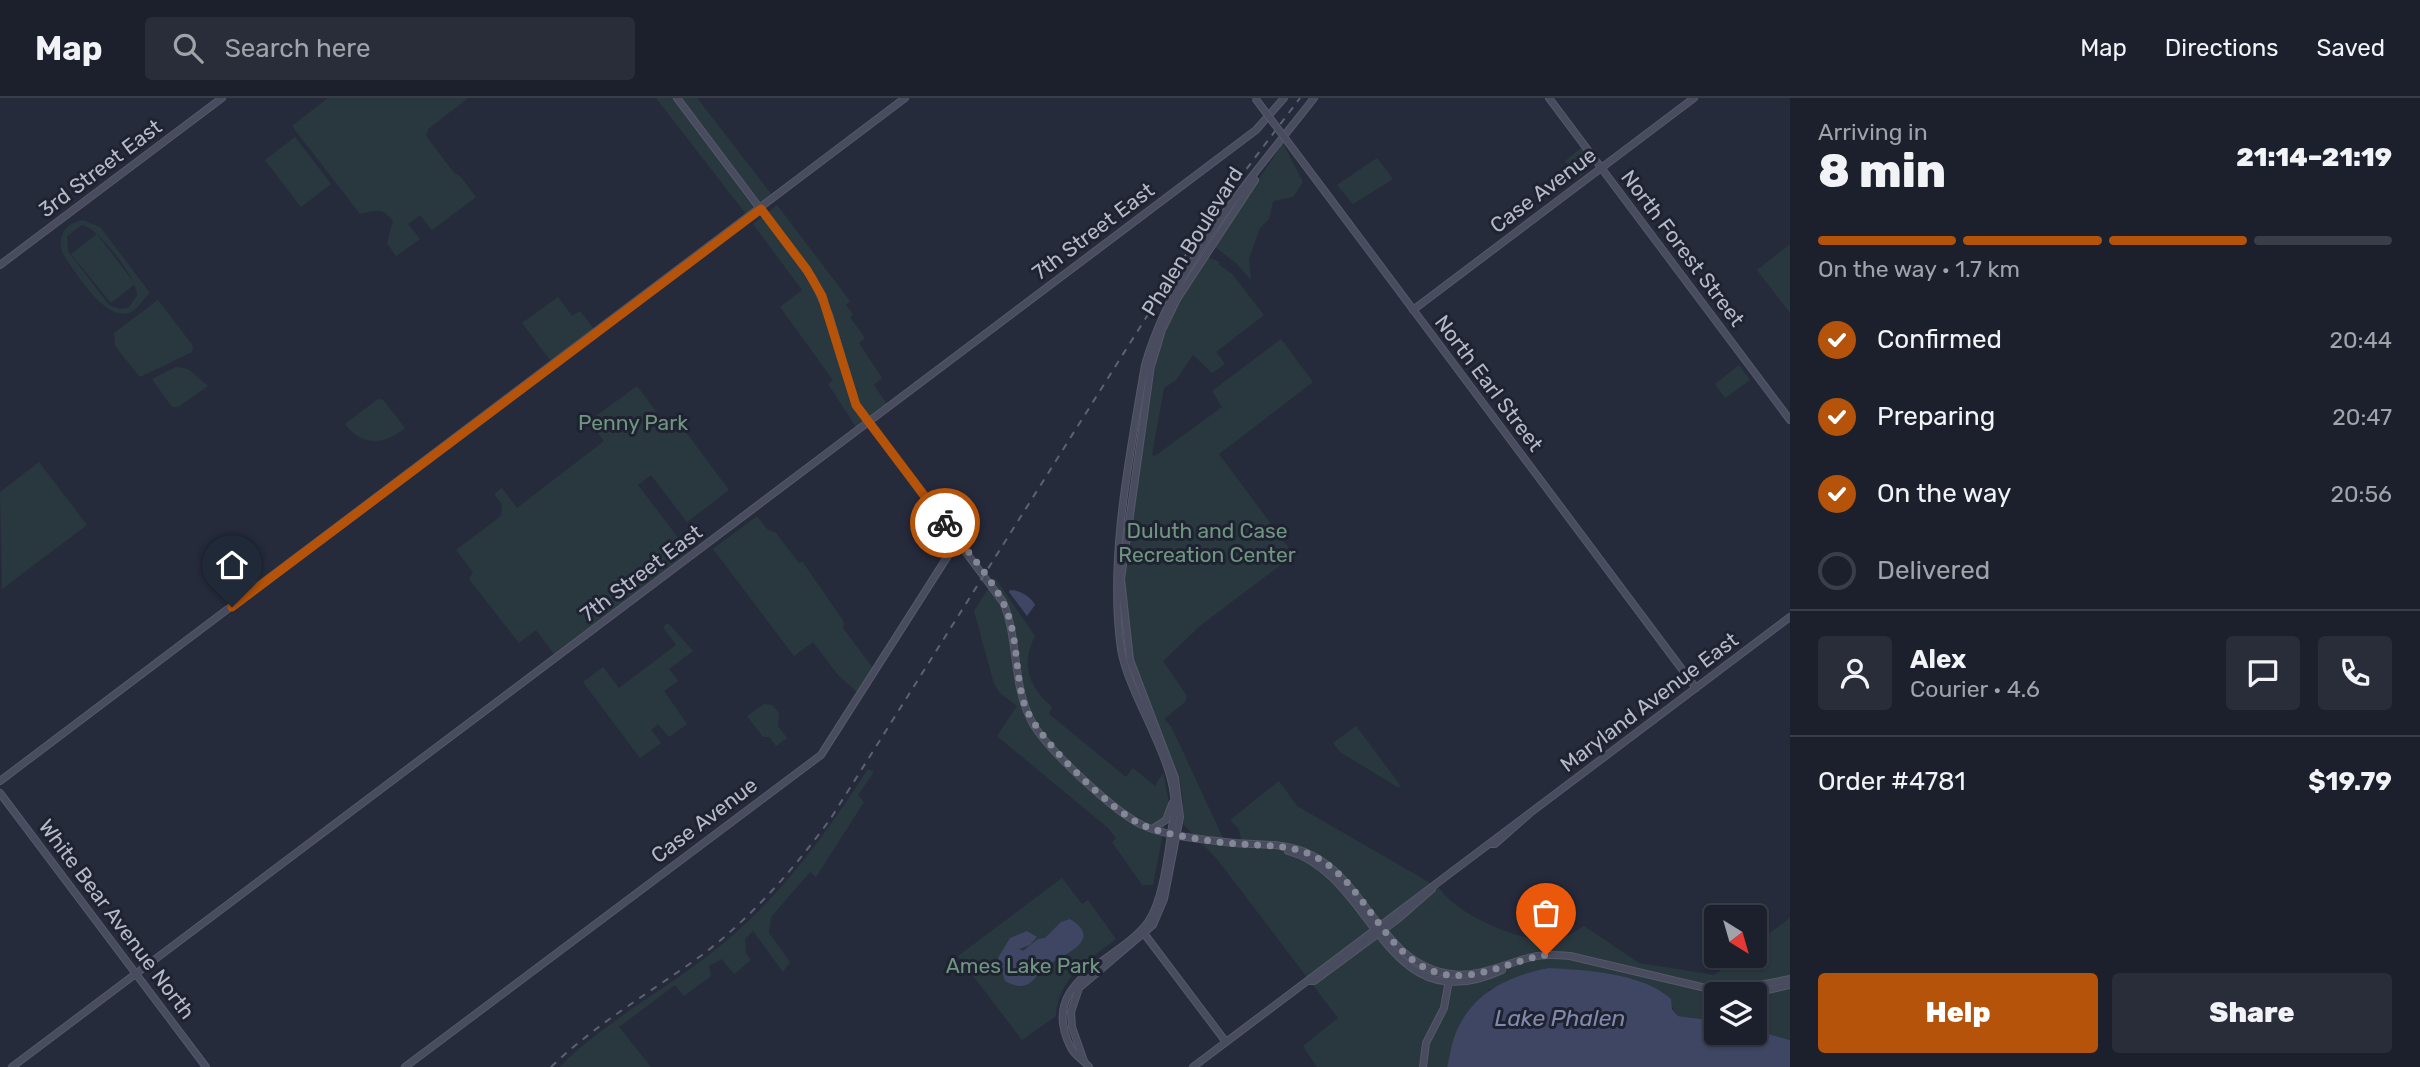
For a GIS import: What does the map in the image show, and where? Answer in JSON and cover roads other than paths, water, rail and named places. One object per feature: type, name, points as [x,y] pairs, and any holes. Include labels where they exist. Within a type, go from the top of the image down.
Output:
[{"type":"street","name":"3rd Street East","points":[[0,265],[222,98]]},
{"type":"street","points":[[677,98],[818,288],[829,314],[849,392],[1006,608],[1024,703],[1040,735],[1055,752],[1131,818],[1153,828],[1298,849],[1323,861],[1346,881],[1378,929],[1410,968],[1464,982]]},
{"type":"street","points":[[0,781],[905,98]]},
{"type":"street","name":"North Earl Street","points":[[1255,98],[1696,688]]},
{"type":"street","name":"7th Street East","points":[[12,1067],[870,424],[1256,130],[1284,98]]},
{"type":"street","name":"Phalen Boulevard","points":[[1175,833],[1175,808],[1169,778],[1124,659],[1116,586],[1145,365],[1152,340],[1171,299],[1224,216],[1314,98]]},
{"type":"street","name":"North Forest Street","points":[[1549,98],[1790,420]]},
{"type":"street","name":"Case Avenue","points":[[1413,310],[1694,98]]},
{"type":"street","name":"Phalen Boulevard","points":[[1086,1064],[1077,1057],[1065,1032],[1068,998],[1083,974],[1143,932],[1154,910],[1175,833],[1179,792],[1130,660],[1123,607],[1123,561],[1150,366],[1169,315],[1280,142]]},
{"type":"street","name":"Case Avenue","points":[[405,1067],[821,755],[958,540]]},
{"type":"street","name":"Maryland Avenue East","points":[[1193,1067],[1790,617]]},
{"type":"street","points":[[1153,828],[1168,816],[1172,799],[1169,778]]},
{"type":"street","name":"White Bear Avenue North","points":[[0,793],[206,1067]]},
{"type":"street","points":[[1143,932],[1226,1042]]},
{"type":"street","points":[[1449,978],[1475,974],[1546,955],[1570,956],[1727,993],[1759,992],[1790,985]]},
{"type":"street","points":[[1446,997],[1464,982],[1485,977],[1519,961]]},
{"type":"street","points":[[1423,1067],[1426,1042],[1446,997],[1449,978]]},
{"type":"street","points":[[1700,986],[1749,987],[1790,979]]},
{"type":"water","points":[[1010,590],[1028,597],[1035,605],[1027,616],[1009,592]]},
{"type":"water","points":[[1070,919],[1080,927],[1083,934],[1078,946],[1043,968],[1029,984],[1018,986],[1005,981],[998,958],[1010,938],[1027,931],[1037,937],[1030,945],[1019,949],[1023,951],[1038,939],[1045,938],[1061,922]]},
{"type":"water","name":"Lake Phalen","points":[[1549,968],[1579,970],[1613,974],[1645,983],[1671,999],[1672,1009],[1678,1016],[1704,1019],[1704,1045],[1767,1045],[1767,1034],[1790,1040],[1790,1067],[1447,1067],[1454,1039],[1462,1020],[1471,1008],[1493,988],[1534,971]]},
{"type":"railway","points":[[551,1067],[606,1022],[702,955],[738,925],[787,874],[817,837],[1205,224],[1300,98]]},
{"type":"park label","name":"Penny Park","points":[[633,422]]},
{"type":"park label","name":"Duluth and Case Recreation Center","points":[[1207,542]]},
{"type":"park label","name":"Ames Lake Park","points":[[1023,965]]}]
